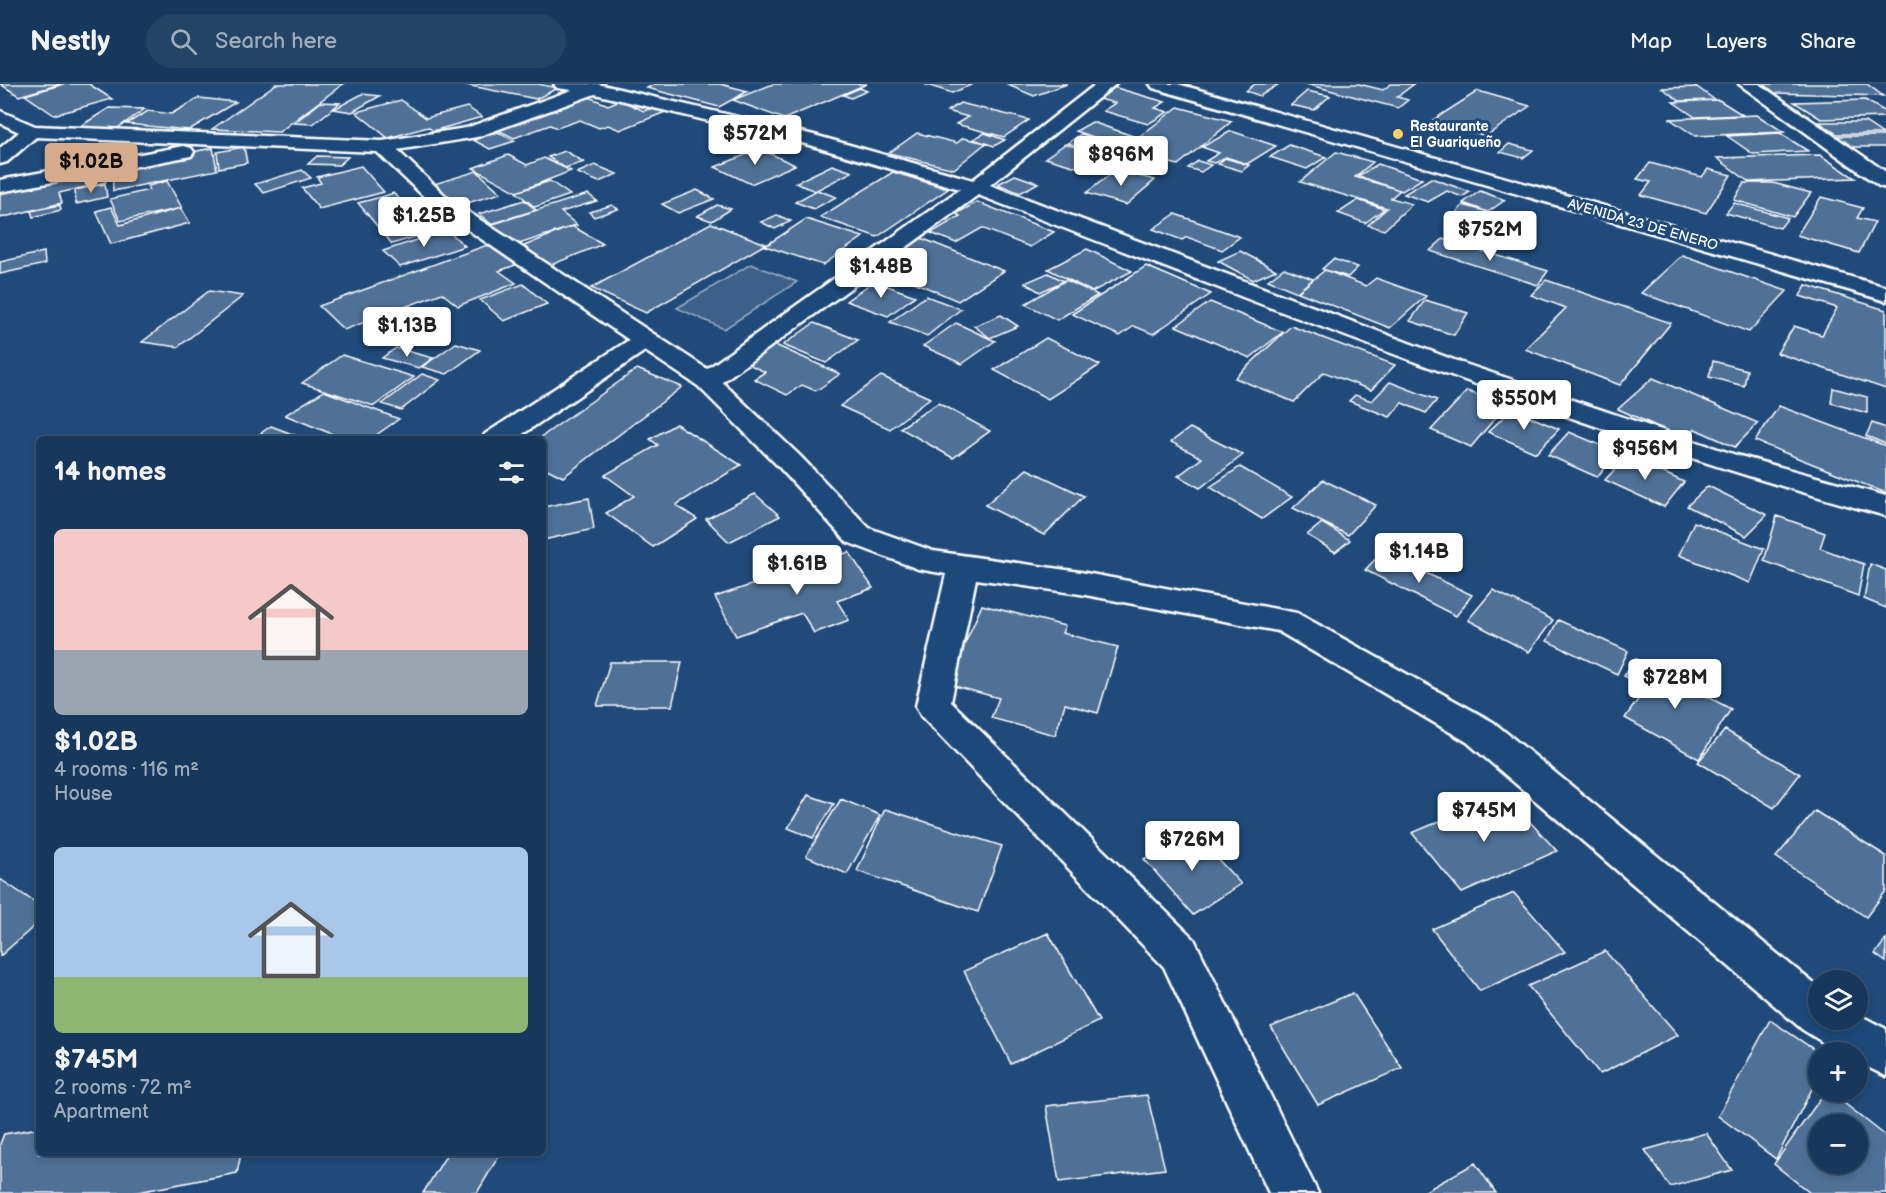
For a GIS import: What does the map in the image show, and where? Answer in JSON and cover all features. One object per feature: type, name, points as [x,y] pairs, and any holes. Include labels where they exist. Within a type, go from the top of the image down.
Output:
[{"type":"street","points":[[563,84],[600,86],[807,139],[976,188],[1453,368],[1726,460],[1886,506]]},
{"type":"street","points":[[707,381],[976,188],[1107,84]]},
{"type":"street","name":"AVENIDA 23 DE ENERO","points":[[1159,84],[1886,294]]},
{"type":"street","name":"AVENIDA 23 DE ENERO","points":[[1184,84],[1886,281]]},
{"type":"street","points":[[1748,84],[1850,154],[1886,182]]},
{"type":"street","points":[[0,116],[32,131],[382,147],[470,132],[600,86]]},
{"type":"street","points":[[0,158],[32,131]]},
{"type":"street","points":[[0,186],[236,142]]},
{"type":"street","points":[[382,147],[443,204],[707,381],[790,462],[858,535],[928,561],[1080,584],[1286,621],[1480,732],[1808,1007]]},
{"type":"street","points":[[501,436],[645,340]]},
{"type":"street","points":[[963,567],[933,706],[1179,953],[1294,1193]]},
{"type":"street","points":[[1843,1030],[1886,1054]]},
{"type":"shaded area","points":[[751,264],[797,282],[724,329],[677,308]]},
{"type":"building","points":[[0,84],[61,84],[19,96]]},
{"type":"building","points":[[64,84],[89,84],[112,99],[54,115],[25,95]]},
{"type":"building","points":[[276,84],[343,84],[279,132],[212,129]]},
{"type":"building","points":[[538,84],[558,88],[536,99],[466,85]]},
{"type":"building","points":[[655,84],[720,84],[748,91],[719,107],[647,88]]},
{"type":"building","points":[[773,84],[867,84],[784,119],[733,100]]},
{"type":"building","points":[[924,84],[973,84],[952,93]]},
{"type":"building","points":[[1067,84],[1034,96],[1008,85]]},
{"type":"building","points":[[1255,84],[1279,84],[1260,96],[1246,91]]},
{"type":"building","points":[[1306,84],[1359,84],[1383,90],[1391,84],[1414,84],[1397,97],[1408,100],[1398,108]]},
{"type":"building","points":[[1764,84],[1867,84],[1883,96],[1775,93]]},
{"type":"building","points":[[1113,87],[1165,102],[1155,108],[1168,112],[1148,124],[1103,111],[1115,103],[1095,98]]},
{"type":"building","points":[[1697,87],[1715,100],[1680,101],[1662,88]]},
{"type":"building","points":[[860,88],[867,91],[851,98],[843,95]]},
{"type":"building","points":[[1307,91],[1330,96],[1314,110],[1291,105]]},
{"type":"building","points":[[1478,91],[1530,106],[1486,136],[1433,120]]},
{"type":"building","points":[[362,94],[380,96],[352,112],[334,109]]},
{"type":"building","points":[[589,97],[608,105],[620,100],[644,111],[656,106],[668,111],[620,130],[608,125],[599,128],[580,120],[557,128],[550,125],[514,138],[496,129]]},
{"type":"building","points":[[199,98],[236,102],[189,130],[126,124],[148,111],[171,114]]},
{"type":"building","points":[[401,100],[426,118],[467,107],[482,117],[433,131],[428,127],[388,138],[356,112]]},
{"type":"building","points":[[1719,100],[1743,115],[1695,117],[1673,102]]},
{"type":"building","points":[[1865,100],[1886,112],[1886,117],[1821,119],[1794,102]]},
{"type":"building","points":[[321,102],[340,103],[313,124],[294,123]]},
{"type":"building","points":[[960,103],[1029,120],[1004,137],[956,124],[968,117],[947,111]]},
{"type":"building","points":[[1178,107],[1232,121],[1178,165],[1122,150]]},
{"type":"building","points":[[109,108],[145,109],[116,129],[79,127]]},
{"type":"building","points":[[1757,115],[1784,132],[1695,136],[1670,119]]},
{"type":"building","points":[[1092,122],[1133,136],[1118,145],[1076,131]]},
{"type":"building","points":[[1819,122],[1865,122],[1883,134],[1837,134]]},
{"type":"building","points":[[1231,131],[1276,146],[1247,164],[1226,157],[1214,163],[1206,161],[1219,153],[1202,147]]},
{"type":"building","points":[[498,132],[515,141],[490,149],[473,140]]},
{"type":"building","points":[[917,133],[957,143],[963,138],[986,143],[954,169],[889,153]]},
{"type":"building","points":[[985,133],[1005,140],[994,146],[973,139]]},
{"type":"building","points":[[1780,133],[1808,151],[1753,154],[1727,136]]},
{"type":"building","points":[[1081,134],[1120,146],[1107,155],[1068,143]]},
{"type":"building","points":[[1836,136],[1885,136],[1886,147],[1852,147]]},
{"type":"building","points":[[1065,144],[1107,156],[1087,170],[1045,158]]},
{"type":"building","points":[[1509,144],[1533,150],[1523,158],[1500,152]]},
{"type":"building","points":[[1289,145],[1326,157],[1307,169],[1270,157]]},
{"type":"building","points":[[244,147],[247,163],[219,168],[217,152]]},
{"type":"building","points":[[213,148],[217,170],[113,191],[112,167]]},
{"type":"building","points":[[760,149],[795,165],[751,184],[715,167]]},
{"type":"building","points":[[565,151],[584,162],[565,168],[548,157]]},
{"type":"building","points":[[1336,152],[1373,162],[1355,177],[1400,190],[1391,198],[1412,204],[1384,230],[1368,225],[1387,208],[1300,182]]},
{"type":"building","points":[[508,155],[527,165],[544,158],[571,171],[517,192],[473,168]]},
{"type":"building","points":[[1820,155],[1855,178],[1749,182],[1717,158]]},
{"type":"building","points":[[317,156],[348,157],[339,165],[308,164]]},
{"type":"building","points":[[1107,156],[1121,160],[1110,169],[1097,165]]},
{"type":"building","points":[[1225,158],[1249,165],[1242,171],[1218,164]]},
{"type":"building","points":[[1198,161],[1211,165],[1201,172],[1188,168]]},
{"type":"building","points":[[1650,163],[1702,177],[1708,169],[1731,175],[1706,213],[1641,195],[1651,182],[1637,179]]},
{"type":"building","points":[[1378,164],[1422,179],[1402,191],[1358,176]]},
{"type":"building","points":[[595,165],[617,174],[599,182],[577,173]]},
{"type":"building","points":[[832,165],[852,172],[815,191],[795,183]]},
{"type":"building","points":[[361,166],[384,192],[319,209],[302,188],[321,183],[317,177]]},
{"type":"building","points":[[103,168],[106,182],[59,193],[62,203],[0,218],[0,190]]},
{"type":"building","points":[[302,170],[311,178],[264,193],[255,184]]},
{"type":"building","points":[[1116,170],[1155,180],[1126,205],[1086,193]]},
{"type":"building","points":[[477,171],[501,193],[457,206],[434,184]]},
{"type":"building","points":[[893,172],[948,189],[877,237],[820,217]]},
{"type":"building","points":[[1015,175],[1038,183],[1020,193],[998,184]]},
{"type":"building","points":[[1431,178],[1470,192],[1462,197],[1447,191],[1428,202],[1404,194]]},
{"type":"building","points":[[167,181],[182,208],[120,221],[110,199],[149,190],[148,186]]},
{"type":"building","points":[[550,181],[570,195],[535,207],[516,192]]},
{"type":"building","points":[[1744,183],[1773,183],[1811,193],[1793,217],[1734,200]]},
{"type":"building","points":[[105,184],[107,197],[76,204],[75,190]]},
{"type":"building","points":[[697,190],[714,199],[678,213],[662,204]]},
{"type":"building","points":[[817,190],[836,197],[814,209],[795,202]]},
{"type":"building","points":[[1480,191],[1505,200],[1488,212],[1463,203]]},
{"type":"building","points":[[393,193],[408,207],[397,210],[382,197]]},
{"type":"building","points":[[588,194],[597,201],[561,212],[577,225],[513,246],[490,225]]},
{"type":"building","points":[[381,197],[394,212],[415,206],[437,230],[392,244],[358,203]]},
{"type":"building","points":[[1821,197],[1863,208],[1857,218],[1875,222],[1859,253],[1797,235]]},
{"type":"building","points":[[524,200],[536,210],[491,224],[479,214]]},
{"type":"building","points":[[1358,200],[1384,209],[1365,223],[1338,213]]},
{"type":"building","points":[[977,202],[1054,232],[1030,247],[982,228],[956,243],[931,233],[960,216],[956,214]]},
{"type":"building","points":[[1734,203],[1788,218],[1780,228],[1726,213]]},
{"type":"building","points":[[60,205],[61,210],[33,217],[31,211]]},
{"type":"building","points":[[612,205],[618,209],[594,217],[589,212]]},
{"type":"building","points":[[717,205],[731,209],[712,221],[697,216]]},
{"type":"building","points":[[1463,205],[1488,212],[1471,232],[1446,224]]},
{"type":"building","points":[[111,207],[120,225],[181,208],[190,223],[111,244],[96,211]]},
{"type":"building","points":[[1175,214],[1240,237],[1222,250],[1187,237],[1182,240],[1153,229]]},
{"type":"building","points":[[777,215],[791,221],[775,229],[761,222]]},
{"type":"building","points":[[806,219],[863,237],[823,265],[765,246]]},
{"type":"building","points":[[711,223],[766,244],[646,313],[591,288]]},
{"type":"building","points":[[572,226],[603,244],[551,265],[522,247]]},
{"type":"building","points":[[447,230],[465,246],[400,267],[383,251]]},
{"type":"building","points":[[921,238],[1004,271],[958,301],[874,265]]},
{"type":"building","points":[[1443,239],[1548,271],[1538,285],[1430,251]]},
{"type":"building","points":[[490,244],[518,264],[499,271],[516,283],[458,306],[442,293],[344,330],[319,306]]},
{"type":"building","points":[[1087,249],[1132,271],[1092,292],[1048,269]]},
{"type":"building","points":[[1240,251],[1276,270],[1253,280],[1218,261]]},
{"type":"building","points":[[44,252],[45,264],[0,274],[0,262]]},
{"type":"building","points":[[1682,255],[1787,291],[1749,332],[1641,293]]},
{"type":"building","points":[[1333,259],[1358,267],[1348,277],[1322,269]]},
{"type":"building","points":[[1146,266],[1211,294],[1153,334],[1134,326],[1120,336],[1072,314]]},
{"type":"building","points":[[1284,268],[1313,279],[1297,292],[1268,280]]},
{"type":"building","points":[[1325,270],[1366,286],[1376,278],[1426,296],[1390,328],[1298,292]]},
{"type":"building","points":[[1048,273],[1064,281],[1040,292],[1025,283]]},
{"type":"building","points":[[1066,280],[1098,295],[1057,320],[1025,304]]},
{"type":"building","points":[[1546,280],[1671,323],[1620,385],[1525,349],[1566,308],[1531,295]]},
{"type":"building","points":[[874,281],[915,296],[888,316],[846,301]]},
{"type":"building","points":[[523,284],[547,304],[504,321],[480,300]]},
{"type":"building","points":[[1806,285],[1886,310],[1886,389],[1777,353],[1794,326],[1822,335],[1837,308],[1800,296]]},
{"type":"building","points":[[209,291],[243,296],[178,347],[142,342]]},
{"type":"building","points":[[926,296],[961,309],[927,336],[890,322]]},
{"type":"building","points":[[1425,300],[1468,313],[1454,335],[1410,321]]},
{"type":"building","points":[[1210,302],[1283,332],[1250,358],[1176,326]]},
{"type":"building","points":[[1001,315],[1018,326],[990,338],[974,326]]},
{"type":"building","points":[[814,323],[858,340],[826,363],[783,345]]},
{"type":"building","points":[[956,323],[995,341],[962,364],[923,346]]},
{"type":"building","points":[[1291,326],[1395,365],[1371,390],[1324,372],[1294,402],[1235,378]]},
{"type":"building","points":[[1046,338],[1100,365],[1048,399],[994,370]]},
{"type":"building","points":[[456,343],[480,350],[447,374],[422,367]]},
{"type":"building","points":[[773,344],[840,374],[816,391],[802,385],[787,395],[754,379],[765,372],[744,362]]},
{"type":"building","points":[[396,348],[433,358],[419,368],[382,358]]},
{"type":"building","points":[[342,355],[414,377],[374,406],[302,383]]},
{"type":"building","points":[[1713,361],[1747,370],[1744,386],[1709,377]]},
{"type":"building","points":[[637,369],[682,387],[563,477],[546,468],[546,436],[543,436]]},
{"type":"building","points":[[422,374],[440,380],[401,410],[382,404]]},
{"type":"building","points":[[881,376],[930,398],[890,429],[840,406]]},
{"type":"building","points":[[1653,378],[1758,423],[1735,447],[1695,429],[1685,439],[1618,409]]},
{"type":"building","points":[[1390,382],[1437,400],[1426,413],[1402,403],[1390,417],[1349,401],[1355,395],[1372,401]]},
{"type":"building","points":[[1833,388],[1867,397],[1867,413],[1831,403]]},
{"type":"building","points":[[324,391],[399,419],[375,436],[337,436],[285,415]]},
{"type":"building","points":[[1467,391],[1505,406],[1471,447],[1431,430]]},
{"type":"building","points":[[938,403],[990,431],[953,458],[900,428]]},
{"type":"building","points":[[1779,406],[1886,446],[1886,493],[1755,441]]},
{"type":"building","points":[[1512,409],[1559,429],[1536,453],[1488,432]]},
{"type":"building","points":[[1872,423],[1886,428],[1886,444],[1866,436]]},
{"type":"building","points":[[676,424],[741,465],[676,505],[697,519],[653,547],[606,513],[634,496],[605,475],[658,445],[650,439]]},
{"type":"building","points":[[271,426],[297,436],[257,436]]},
{"type":"building","points":[[1190,428],[1243,455],[1200,488],[1178,476],[1202,458],[1171,442]]},
{"type":"building","points":[[1569,432],[1617,452],[1597,477],[1548,455]]},
{"type":"building","points":[[1627,456],[1684,482],[1664,507],[1605,480]]},
{"type":"building","points":[[1240,467],[1292,497],[1262,519],[1210,487]]},
{"type":"building","points":[[1027,469],[1084,496],[1044,535],[985,505]]},
{"type":"building","points":[[1323,480],[1376,505],[1348,535],[1293,508]]},
{"type":"building","points":[[1708,486],[1767,515],[1746,536],[1687,506]]},
{"type":"building","points":[[755,494],[780,516],[729,542],[706,519]]},
{"type":"building","points":[[589,498],[594,529],[546,539],[546,506]]},
{"type":"building","points":[[1777,516],[1825,533],[1820,548],[1864,564],[1858,596],[1764,561]]},
{"type":"building","points":[[1694,522],[1764,549],[1750,583],[1679,555]]},
{"type":"building","points":[[1322,523],[1350,540],[1335,552],[1307,535]]},
{"type":"building","points":[[849,552],[873,588],[837,601],[849,620],[814,633],[802,613],[736,636],[715,597]]},
{"type":"building","points":[[1382,552],[1472,595],[1456,616],[1365,570]]},
{"type":"building","points":[[1870,564],[1886,570],[1886,608],[1864,599]]},
{"type":"building","points":[[1493,590],[1553,620],[1529,652],[1468,620]]},
{"type":"building","points":[[982,605],[1065,626],[1062,633],[1118,647],[1098,713],[1065,704],[1055,735],[991,718],[999,698],[947,684]]},
{"type":"building","points":[[1558,620],[1628,651],[1617,674],[1547,641]]},
{"type":"building","points":[[1636,659],[1731,709],[1699,759],[1625,718],[1646,688],[1624,676]]},
{"type":"building","points":[[610,662],[682,662],[672,706],[597,706]]},
{"type":"building","points":[[1725,730],[1800,774],[1774,808],[1698,762]]},
{"type":"building","points":[[1504,794],[1557,851],[1462,893],[1412,833]]},
{"type":"building","points":[[808,795],[834,804],[813,838],[788,828]]},
{"type":"building","points":[[841,799],[880,815],[847,874],[806,856]]},
{"type":"building","points":[[885,809],[1002,846],[978,912],[857,871]]},
{"type":"building","points":[[1815,811],[1886,856],[1886,891],[1866,917],[1776,857]]},
{"type":"building","points":[[1191,830],[1241,884],[1193,915],[1144,859]]},
{"type":"building","points":[[0,879],[36,903],[36,925],[0,956]]},
{"type":"building","points":[[1514,893],[1565,952],[1480,991],[1432,929]]},
{"type":"building","points":[[1048,933],[1099,1021],[1011,1064],[964,971]]},
{"type":"building","points":[[1886,939],[1886,962],[1875,954]]},
{"type":"building","points":[[1605,951],[1678,1035],[1600,1074],[1528,986]]},
{"type":"building","points":[[1353,993],[1402,1068],[1318,1105],[1271,1027]]},
{"type":"building","points":[[1770,1020],[1808,1046],[1808,1097],[1776,1159],[1718,1116]]},
{"type":"building","points":[[1147,1095],[1165,1169],[1059,1182],[1046,1106]]},
{"type":"building","points":[[1818,1102],[1843,1102],[1858,1114],[1809,1114]]},
{"type":"building","points":[[1808,1116],[1808,1174],[1868,1174],[1868,1122],[1886,1136],[1886,1193],[1810,1193],[1774,1164]]},
{"type":"building","points":[[36,1129],[36,1156],[241,1156],[237,1173],[133,1193],[0,1193],[0,1144],[4,1134]]},
{"type":"building","points":[[1706,1133],[1732,1170],[1670,1187],[1645,1150]]},
{"type":"building","points":[[446,1156],[499,1156],[477,1193],[423,1193]]},
{"type":"building","points":[[1475,1163],[1496,1193],[1422,1193]]},
{"type":"place","name":"Restaurante El Guariqueño","points":[[1398,134]]}]
